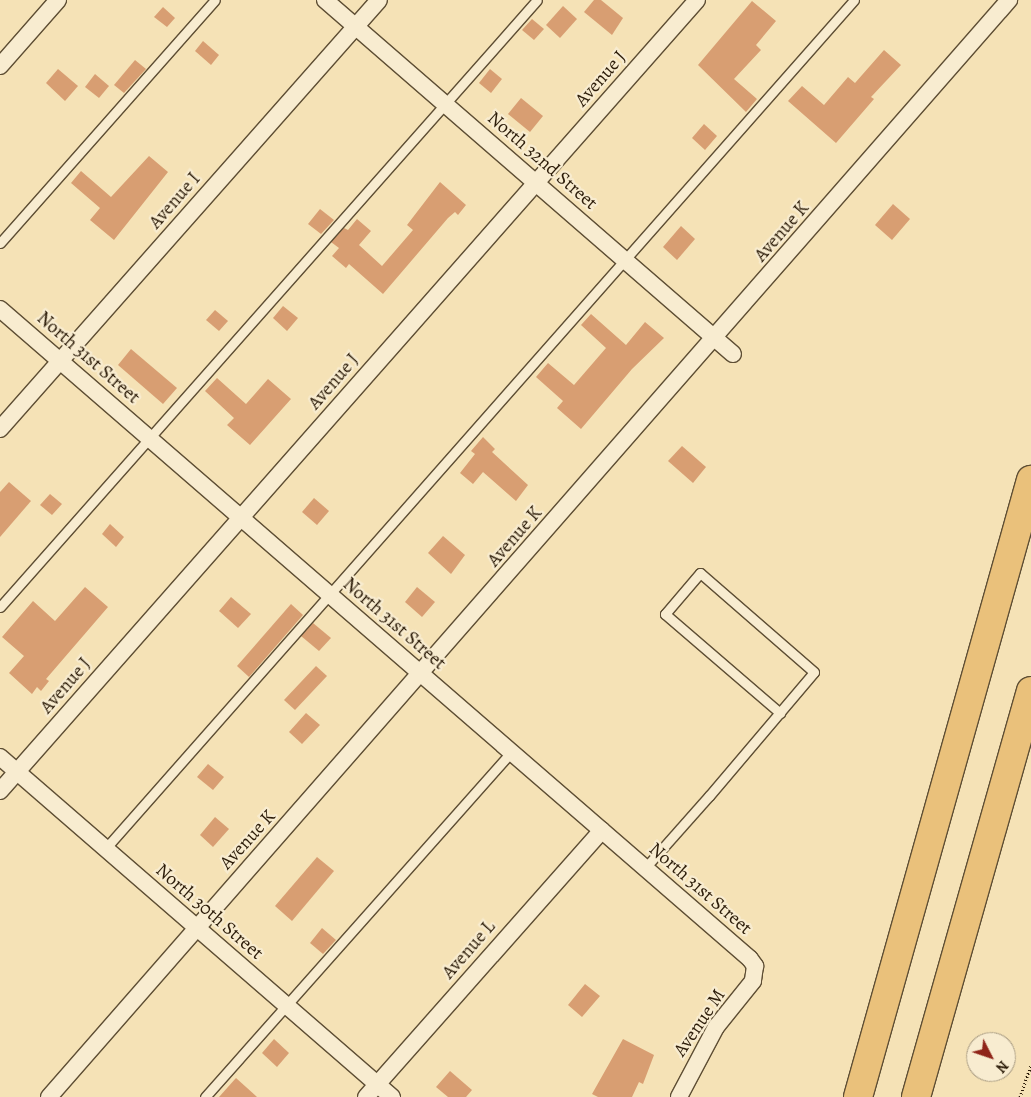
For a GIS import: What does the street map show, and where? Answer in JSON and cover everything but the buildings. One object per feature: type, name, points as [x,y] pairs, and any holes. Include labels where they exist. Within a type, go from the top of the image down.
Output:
[{"type":"highway","points":[[858,1097],[1031,480]]},
{"type":"highway","points":[[916,1097],[1031,691]]},
{"type":"street","points":[[0,66],[58,0]]},
{"type":"street","name":"North 32nd Street","points":[[325,0],[733,354]]},
{"type":"street","name":"Avenue I","points":[[0,429],[379,0]]},
{"type":"street","name":"Avenue J","points":[[0,791],[697,0]]},
{"type":"street","name":"Avenue K","points":[[48,1097],[422,674],[1009,0]]},
{"type":"street","name":"North 31st Street","points":[[0,309],[750,959],[756,972]]},
{"type":"street","name":"North 30th Street","points":[[0,757],[392,1097]]},
{"type":"street","name":"Avenue L","points":[[366,1097],[602,830]]},
{"type":"street","name":"Avenue M","points":[[679,1097],[704,1046],[753,981],[756,972]]},
{"type":"lane","points":[[0,243],[215,0]]},
{"type":"lane","points":[[0,607],[537,0]]},
{"type":"lane","points":[[105,849],[854,0]]},
{"type":"lane","points":[[645,868],[780,713],[814,672],[700,573],[664,614],[780,713]]},
{"type":"lane","points":[[205,1097],[511,752]]},
{"type":"path","points":[[1020,1097],[1031,1065]]}]
